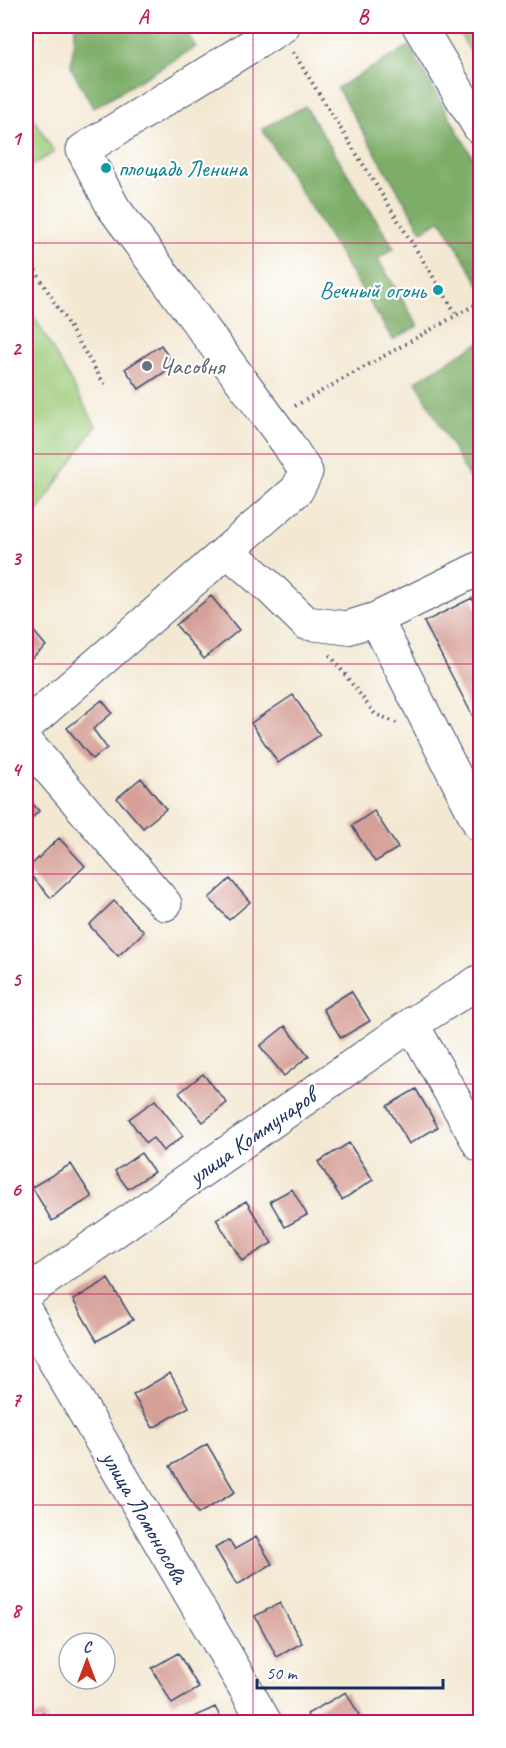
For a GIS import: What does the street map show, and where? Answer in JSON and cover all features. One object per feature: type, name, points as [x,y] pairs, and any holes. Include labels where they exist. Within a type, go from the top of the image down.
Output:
[{"type":"street","points":[[419,26],[480,128]]},
{"type":"street","points":[[26,726],[297,490],[306,472],[271,420],[113,207],[83,150],[280,27]]},
{"type":"street","points":[[228,550],[306,623],[347,628],[375,619],[480,568]]},
{"type":"street","points":[[375,619],[480,825]]},
{"type":"street","points":[[26,742],[165,904]]},
{"type":"street","name":"улица Коммунаров","points":[[26,1293],[412,1024],[480,981]]},
{"type":"street","points":[[412,1024],[480,1145]]},
{"type":"street","name":"улица Ломоносова","points":[[26,1312],[265,1722]]},
{"type":"path","points":[[280,27],[457,315]]},
{"type":"path","points":[[26,255],[106,387]]},
{"type":"path","points":[[271,420],[480,302]]},
{"type":"path","points":[[306,623],[375,714],[437,741]]},
{"type":"green space","points":[[75,26],[183,26],[196,47],[93,108],[71,67]]},
{"type":"green space","points":[[456,26],[480,26],[480,69]]},
{"type":"green space","points":[[409,46],[480,170],[480,286],[441,220],[422,231],[337,88]]},
{"type":"green space","points":[[26,106],[54,152],[26,170]]},
{"type":"green space","points":[[305,106],[394,248],[378,259],[418,326],[393,340],[262,129]]},
{"type":"green space","points":[[26,302],[96,426],[26,528]]},
{"type":"green space","points":[[480,342],[480,498],[416,381]]},
{"type":"building","points":[[161,345],[174,366],[139,389],[125,369]]},
{"type":"building","points":[[211,596],[239,630],[204,659],[176,625]]},
{"type":"building","points":[[472,598],[480,614],[480,730],[424,622]]},
{"type":"building","points":[[26,622],[46,646],[26,663]]},
{"type":"building","points":[[293,695],[320,735],[278,763],[251,723]]},
{"type":"building","points":[[102,700],[112,713],[93,729],[107,748],[92,759],[67,728]]},
{"type":"building","points":[[141,778],[166,809],[143,828],[117,798]]},
{"type":"building","points":[[26,796],[39,811],[26,824]]},
{"type":"building","points":[[374,811],[398,848],[375,862],[352,826]]},
{"type":"building","points":[[59,838],[85,866],[51,898],[26,870]]},
{"type":"building","points":[[230,879],[250,902],[229,920],[209,898]]},
{"type":"building","points":[[114,901],[144,932],[118,956],[89,925]]},
{"type":"building","points":[[351,991],[370,1021],[341,1038],[323,1009]]},
{"type":"building","points":[[285,1026],[309,1056],[284,1076],[260,1046]]},
{"type":"building","points":[[203,1074],[227,1103],[203,1122],[179,1093]]},
{"type":"building","points":[[416,1089],[438,1127],[409,1144],[387,1106]]},
{"type":"building","points":[[155,1100],[183,1136],[163,1151],[153,1138],[146,1143],[129,1119]]},
{"type":"building","points":[[349,1143],[373,1180],[342,1200],[318,1162]]},
{"type":"building","points":[[141,1153],[154,1172],[128,1189],[115,1171]]},
{"type":"building","points":[[71,1164],[92,1197],[52,1221],[32,1187]]},
{"type":"building","points":[[292,1189],[307,1215],[285,1227],[270,1201]]},
{"type":"building","points":[[246,1201],[272,1243],[242,1261],[216,1219]]},
{"type":"building","points":[[108,1279],[133,1320],[97,1341],[73,1300]]},
{"type":"building","points":[[170,1373],[189,1407],[153,1428],[133,1395]]},
{"type":"building","points":[[207,1444],[235,1492],[198,1514],[170,1466]]},
{"type":"building","points":[[256,1537],[272,1564],[237,1585],[215,1548],[229,1540],[235,1549]]},
{"type":"building","points":[[280,1603],[302,1643],[277,1657],[255,1616]]},
{"type":"building","points":[[178,1653],[199,1688],[172,1704],[152,1668]]},
{"type":"building","points":[[346,1692],[363,1722],[311,1722],[307,1714]]},
{"type":"building","points":[[215,1707],[223,1722],[184,1722]]},
{"type":"building","points":[[43,1713],[48,1722],[26,1722]]},
{"type":"place","name":"площадь Ленина","points":[[106,168]]},
{"type":"place","name":"Вечный огонь","points":[[438,290]]},
{"type":"place","name":"Часовня","points":[[147,366]]}]
